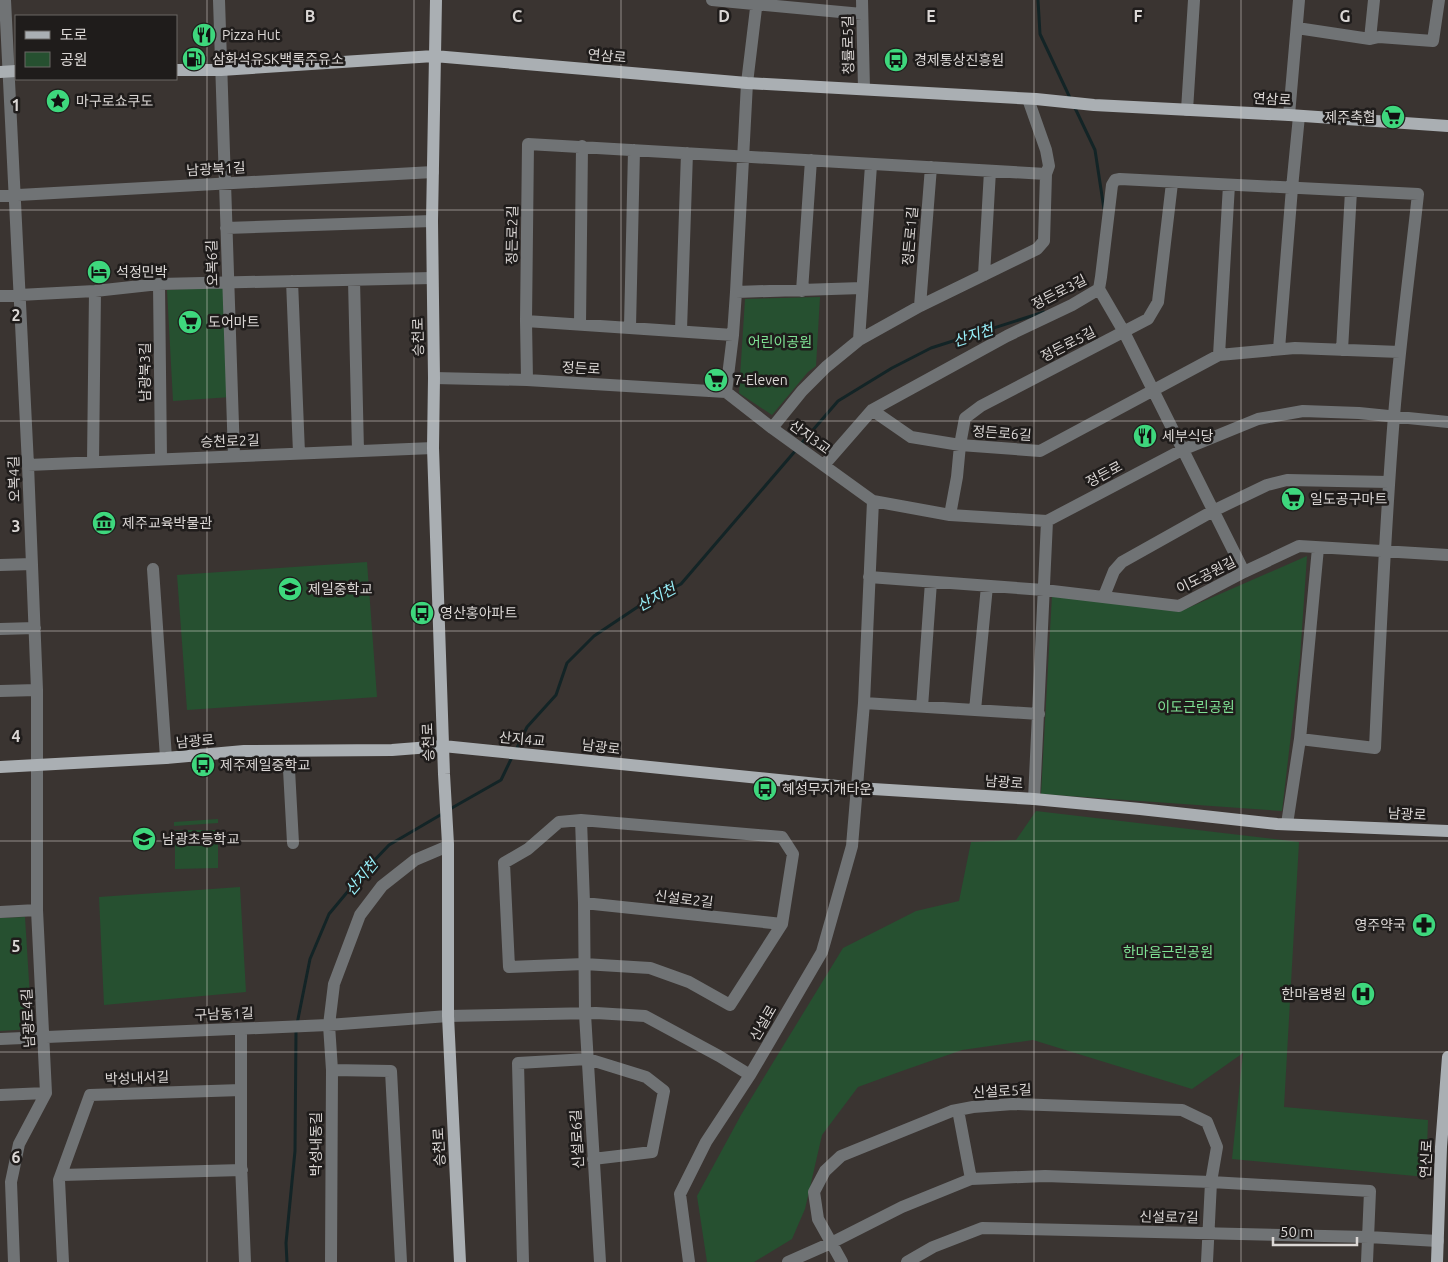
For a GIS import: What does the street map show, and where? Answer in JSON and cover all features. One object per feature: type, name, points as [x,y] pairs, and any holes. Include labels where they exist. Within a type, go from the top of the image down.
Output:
[{"type":"main road","name":"승천로","points":[[436,0],[432,220],[433,448],[448,845],[448,1016],[460,1262]]},
{"type":"main road","name":"연삼로","points":[[178,70],[220,70],[434,56],[747,83],[1448,126]]},
{"type":"main road","name":"남광로","points":[[0,767],[244,752],[392,750],[443,746],[483,751]]},
{"type":"main road","name":"산지4교","points":[[483,751],[558,757]]},
{"type":"main road","name":"남광로","points":[[558,757],[705,774],[857,788],[1034,799],[1287,824],[1448,831]]},
{"type":"main road","name":"연신로","points":[[1437,1262],[1441,1147],[1448,1057]]},
{"type":"street","name":"오복4길","points":[[5,0],[28,464],[38,765]]},
{"type":"street","name":"오복6길","points":[[219,0],[234,456]]},
{"type":"street","points":[[712,0],[757,2],[862,14]]},
{"type":"street","name":"청률로5길","points":[[862,0],[864,89]]},
{"type":"street","points":[[1188,110],[1194,0]]},
{"type":"street","points":[[1279,349],[1292,188],[1299,0]]},
{"type":"street","points":[[1370,39],[1374,0]]},
{"type":"street","points":[[1297,28],[1370,39],[1379,37],[1433,41],[1439,0]]},
{"type":"street","points":[[757,2],[747,83],[736,292],[726,392],[772,428],[802,391],[826,367],[859,340],[920,306],[1037,250],[1044,241],[1046,174],[1049,166],[1032,99]]},
{"type":"street","name":"정든로2길","points":[[527,380],[528,144],[744,156]]},
{"type":"street","points":[[580,325],[582,146]]},
{"type":"street","points":[[630,327],[634,150]]},
{"type":"street","points":[[681,330],[687,153]]},
{"type":"street","points":[[744,156],[1046,174]]},
{"type":"street","points":[[802,291],[811,160]]},
{"type":"street","points":[[859,340],[871,165]]},
{"type":"street","name":"정든로1길","points":[[920,306],[931,168]]},
{"type":"street","points":[[984,275],[990,170]]},
{"type":"street","name":"남광북1길","points":[[0,196],[433,172]]},
{"type":"street","name":"정든로3길","points":[[828,468],[872,410],[1007,336],[1072,305],[1099,289],[1112,185],[1115,180],[1418,194],[1394,418]]},
{"type":"street","name":"정든로5길","points":[[950,515],[965,418],[981,406],[1148,319],[1158,302],[1172,183]]},
{"type":"street","points":[[1219,355],[1229,185]]},
{"type":"street","points":[[1342,350],[1351,191]]},
{"type":"street","points":[[226,228],[432,220]]},
{"type":"street","points":[[0,296],[95,291],[159,284],[432,278]]},
{"type":"street","points":[[354,280],[358,451]]},
{"type":"street","points":[[292,281],[299,453]]},
{"type":"street","name":"남광북3길","points":[[159,284],[160,459]]},
{"type":"street","points":[[736,292],[862,288]]},
{"type":"street","points":[[1099,289],[1124,332],[1244,572]]},
{"type":"street","points":[[93,462],[95,291]]},
{"type":"street","points":[[526,320],[733,335]]},
{"type":"street","name":"정든로6길","points":[[872,410],[911,437],[960,445],[1040,451],[1219,355],[1295,348],[1400,352]]},
{"type":"street","name":"정든로","points":[[434,378],[527,380],[726,392]]},
{"type":"street","name":"정든로","points":[[1048,521],[1182,450],[1258,419],[1303,411],[1359,413],[1448,422]]},
{"type":"street","points":[[1300,739],[1375,748],[1394,418]]},
{"type":"street","name":"산지3교","points":[[772,428],[828,468]]},
{"type":"street","name":"승천로2길","points":[[28,464],[433,448]]},
{"type":"street","points":[[828,468],[872,501],[950,515],[1048,521],[1034,799]]},
{"type":"street","points":[[1104,596],[1114,571],[1122,562],[1213,511],[1267,485],[1287,480],[1389,482]]},
{"type":"street","points":[[857,788],[864,703],[872,501]]},
{"type":"street","name":"이도공원길","points":[[869,577],[1044,590],[1179,606],[1299,546],[1448,555]]},
{"type":"street","points":[[1287,824],[1300,739],[1318,548]]},
{"type":"street","points":[[0,565],[32,564]]},
{"type":"street","points":[[154,568],[166,758]]},
{"type":"street","points":[[922,707],[931,582]]},
{"type":"street","points":[[975,710],[987,586]]},
{"type":"street","points":[[0,629],[34,628]]},
{"type":"street","points":[[0,691],[37,690]]},
{"type":"street","points":[[864,703],[1039,714]]},
{"type":"street","points":[[288,751],[293,843]]},
{"type":"street","name":"남광로4길","points":[[14,1262],[11,1182],[19,1144],[46,1093],[37,910],[38,765]]},
{"type":"street","name":"신설로","points":[[688,1262],[680,1194],[706,1142],[750,1075],[822,952],[852,846],[857,788]]},
{"type":"street","points":[[581,820],[585,1014]]},
{"type":"street","points":[[581,820],[782,837],[793,854],[782,924],[730,1005],[689,982],[650,968],[584,964],[509,967],[504,863],[528,849],[559,822],[581,820]]},
{"type":"street","name":"박성내동길","points":[[331,1262],[332,1070],[328,1025],[334,984],[360,915],[382,886],[415,860],[448,845]]},
{"type":"street","name":"신설로2길","points":[[584,903],[782,924]]},
{"type":"street","points":[[0,912],[37,910]]},
{"type":"street","name":"구남동1길","points":[[0,1039],[328,1025],[448,1016],[585,1014],[644,1016],[750,1075]]},
{"type":"street","name":"신설로6길","points":[[585,1014],[600,1262]]},
{"type":"street","points":[[241,1029],[245,1262]]},
{"type":"street","points":[[523,1262],[518,1063],[588,1059],[646,1077],[664,1092],[652,1152],[593,1159]]},
{"type":"street","points":[[332,1070],[391,1071],[401,1262]]},
{"type":"street","name":"박성내서길","points":[[63,1262],[59,1180],[90,1095],[241,1090]]},
{"type":"street","points":[[0,1095],[46,1093]]},
{"type":"street","name":"신설로5길","points":[[842,1262],[818,1219],[814,1192],[825,1171],[842,1156],[958,1110],[1013,1104],[1182,1110],[1207,1122],[1216,1148],[1211,1182],[1210,1233],[1207,1262]]},
{"type":"street","points":[[958,1110],[971,1179]]},
{"type":"street","points":[[61,1175],[242,1170]]},
{"type":"street","points":[[788,1262],[831,1243],[902,1207],[971,1179],[1045,1176],[1211,1182],[1370,1191],[1367,1262]]},
{"type":"street","name":"신설로7길","points":[[906,1262],[933,1247],[982,1228],[1368,1237],[1438,1242]]},
{"type":"green space","points":[[224,287],[231,397],[173,401],[167,290]]},
{"type":"green space","name":"어린이공원","points":[[820,297],[816,366],[808,372],[772,415],[739,393],[745,299]]},
{"type":"green space","name":"이도근린공원","points":[[1307,556],[1300,658],[1282,811],[1041,794],[1052,595],[1181,611]]},
{"type":"green space","points":[[367,562],[377,697],[187,710],[177,575]]},
{"type":"green space","name":"한마음근린공원","points":[[1036,811],[1299,842],[1284,1107],[1428,1120],[1426,1177],[1232,1159],[1243,1053],[1192,1089],[1033,1040],[962,1050],[858,1087],[822,1135],[805,1209],[792,1239],[754,1262],[707,1262],[697,1196],[741,1115],[843,948],[916,911],[959,901],[971,842],[1016,840]]},
{"type":"green space","points":[[218,819],[218,823],[174,826],[174,822]]},
{"type":"green space","points":[[175,830],[218,830],[218,868],[175,869]]},
{"type":"green space","points":[[240,887],[246,992],[104,1005],[99,897]]},
{"type":"green space","points":[[25,917],[32,1029],[0,1031],[0,918]]},
{"type":"waterway","name":"산지천","points":[[1038,0],[1040,34],[1071,100]]},
{"type":"waterway","name":"산지천","points":[[1075,108],[1095,150],[1104,209]]},
{"type":"waterway","name":"산지천","points":[[800,445],[838,401],[892,368],[931,348],[1044,312]]},
{"type":"waterway","name":"산지천","points":[[516,750],[527,727],[556,695],[567,663],[594,636],[639,606],[681,584],[796,450]]},
{"type":"waterway","name":"산지천","points":[[450,809],[501,780],[513,755]]},
{"type":"waterway","name":"산지천","points":[[297,1024],[310,959],[329,914],[389,845],[442,814]]},
{"type":"waterway","name":"산지천","points":[[287,1262],[286,1243],[295,1151],[296,1031]]},
{"type":"place","name":"Pizza Hut","points":[[204,35]]},
{"type":"place","name":"삼화석유SK백록주유소","points":[[194,59]]},
{"type":"place","name":"경제통상진흥원","points":[[896,60]]},
{"type":"place","name":"마구로쇼쿠도","points":[[58,101]]},
{"type":"place","name":"제주축협","points":[[1393,117]]},
{"type":"place","name":"석정민박","points":[[99,272]]},
{"type":"place","name":"도어마트","points":[[190,322]]},
{"type":"place","name":"7-Eleven","points":[[716,380]]},
{"type":"place","name":"세부식당","points":[[1145,436]]},
{"type":"place","name":"일도공구마트","points":[[1293,499]]},
{"type":"place","name":"제주교육박물관","points":[[104,523]]},
{"type":"place","name":"제일중학교","points":[[290,589]]},
{"type":"place","name":"영산홍아파트","points":[[422,613]]},
{"type":"place","name":"제주제일중학교","points":[[203,765]]},
{"type":"place","name":"혜성무지개타운","points":[[765,789]]},
{"type":"place","name":"남광초등학교","points":[[144,839]]},
{"type":"place","name":"영주약국","points":[[1424,925]]},
{"type":"place","name":"한마음병원","points":[[1363,994]]}]
